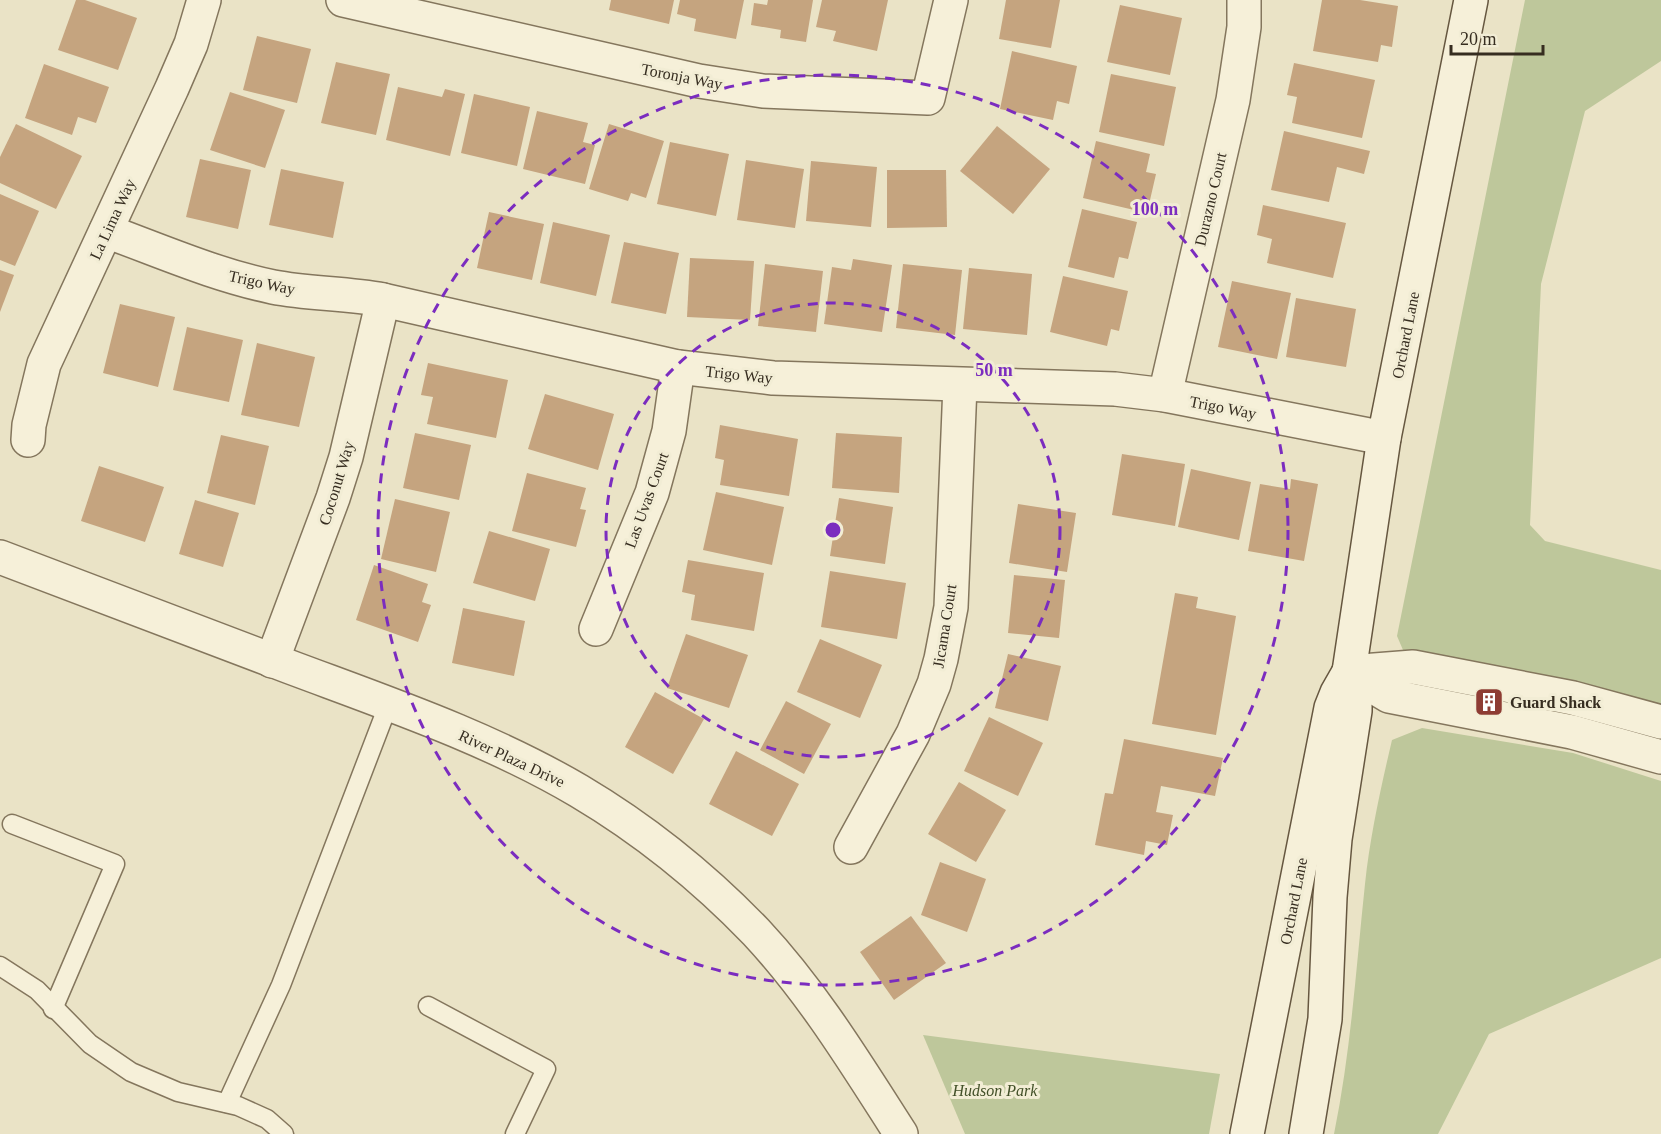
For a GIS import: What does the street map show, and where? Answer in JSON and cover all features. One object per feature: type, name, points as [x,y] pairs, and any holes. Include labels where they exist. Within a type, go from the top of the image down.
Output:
[{"type":"street","name":"La Lima Way","points":[[28,440],[29,425],[44,364],[172,88],[190,44],[204,0]]},
{"type":"street","name":"Toronja Way","points":[[344,0],[699,81],[763,91],[928,98],[951,0]]},
{"type":"street","name":"Durazno Court","points":[[1165,395],[1233,100],[1244,27],[1244,0]]},
{"type":"street","name":"Orchard Lane","points":[[1247,1134],[1331,708],[1349,672],[1384,438],[1471,0]]},
{"type":"street","name":"Trigo Way","points":[[106,231],[232,277],[274,287],[383,300],[678,367],[773,378],[1115,389],[1165,395],[1384,438]]},
{"type":"street","name":"Coconut Way","points":[[272,661],[333,498],[346,456],[383,300]]},
{"type":"street","name":"Las Uvas Court","points":[[596,628],[652,493],[669,432],[678,367]]},
{"type":"street","name":"Jicama Court","points":[[851,847],[913,734],[934,684],[941,659],[951,606],[960,385]]},
{"type":"street","name":"River Plaza Drive","points":[[0,556],[389,704],[503,752],[579,791],[649,838],[694,873],[756,932],[811,997],[901,1134]]},
{"type":"street","points":[[1349,672],[1413,667],[1573,698],[1661,722]]},
{"type":"street","name":"Orchard Lane","points":[[1306,1134],[1325,1019],[1335,839],[1355,711],[1355,696],[1349,672]]},
{"type":"street","points":[[1349,672],[1389,696],[1572,732],[1661,757]]},
{"type":"lane","points":[[227,1103],[281,985],[389,704]]},
{"type":"lane","points":[[12,824],[115,864],[53,1009]]},
{"type":"lane","points":[[0,966],[37,990],[53,1009],[90,1044],[131,1072],[178,1092],[238,1106],[267,1119],[284,1134]]},
{"type":"lane","points":[[428,1006],[546,1069],[515,1134]]},
{"type":"green space","points":[[1525,0],[1661,0],[1661,61],[1585,111],[1541,284],[1530,525],[1545,541],[1661,570],[1661,711],[1424,657],[1403,650],[1397,636]]},
{"type":"green space","points":[[1422,728],[1573,753],[1661,781],[1661,958],[1489,1034],[1438,1134],[1334,1134],[1349,1041],[1367,866],[1380,794],[1392,740]]},
{"type":"green space","name":"Hudson Park","points":[[923,1035],[1220,1074],[1209,1134],[965,1134]]},
{"type":"building","points":[[76,0],[85,0],[137,18],[118,70],[58,50]]},
{"type":"building","points":[[611,0],[674,0],[669,24],[609,10]]},
{"type":"building","points":[[680,0],[744,0],[736,39],[694,31],[696,19],[677,14]]},
{"type":"building","points":[[768,0],[813,0],[806,42],[780,38],[781,30],[751,25],[754,3],[767,5]]},
{"type":"building","points":[[822,0],[888,0],[877,51],[833,41],[836,31],[816,27]]},
{"type":"building","points":[[1006,0],[1060,0],[1051,48],[999,39]]},
{"type":"building","points":[[1322,0],[1360,0],[1398,6],[1392,47],[1381,45],[1378,62],[1313,51]]},
{"type":"building","points":[[1120,5],[1182,18],[1170,75],[1107,62]]},
{"type":"building","points":[[257,36],[311,49],[297,103],[243,90]]},
{"type":"building","points":[[1012,51],[1077,66],[1069,104],[1057,101],[1053,120],[1000,109]]},
{"type":"building","points":[[336,62],[390,74],[376,135],[321,123]]},
{"type":"building","points":[[1294,63],[1375,80],[1362,138],[1292,123],[1297,97],[1287,95]]},
{"type":"building","points":[[44,64],[109,87],[96,123],[78,117],[72,135],[25,118]]},
{"type":"building","points":[[1111,74],[1176,87],[1164,146],[1099,132]]},
{"type":"building","points":[[398,87],[442,97],[445,89],[465,94],[450,156],[386,140]]},
{"type":"building","points":[[230,92],[285,110],[265,168],[210,150]]},
{"type":"building","points":[[474,94],[530,107],[517,166],[461,153]]},
{"type":"building","points":[[537,111],[588,123],[583,142],[595,145],[585,184],[523,169]]},
{"type":"building","points":[[16,124],[82,156],[56,209],[0,183],[0,157]]},
{"type":"building","points":[[609,124],[664,141],[646,198],[631,193],[628,201],[589,189]]},
{"type":"building","points":[[997,126],[1050,169],[1013,214],[960,171]]},
{"type":"building","points":[[1284,131],[1370,151],[1364,174],[1337,167],[1329,202],[1271,190]]},
{"type":"building","points":[[1096,141],[1150,154],[1146,172],[1156,174],[1147,213],[1083,198]]},
{"type":"building","points":[[670,142],[729,154],[716,216],[657,204]]},
{"type":"building","points":[[200,159],[251,170],[238,229],[186,217]]},
{"type":"building","points":[[746,160],[804,169],[795,228],[737,220]]},
{"type":"building","points":[[811,161],[877,167],[871,227],[806,221]]},
{"type":"building","points":[[281,169],[344,182],[333,238],[269,225]]},
{"type":"building","points":[[887,170],[946,170],[947,227],[887,228]]},
{"type":"building","points":[[0,194],[39,211],[15,266],[0,260]]},
{"type":"building","points":[[1263,205],[1346,223],[1333,278],[1267,263],[1272,239],[1257,235]]},
{"type":"building","points":[[1082,209],[1137,222],[1128,259],[1119,257],[1114,278],[1068,267]]},
{"type":"building","points":[[489,212],[544,224],[532,280],[477,268]]},
{"type":"building","points":[[553,222],[610,235],[596,296],[540,283]]},
{"type":"building","points":[[624,242],[679,253],[666,314],[611,303]]},
{"type":"building","points":[[690,258],[754,261],[750,320],[687,317]]},
{"type":"building","points":[[853,259],[892,265],[882,332],[824,324],[832,267],[851,270]]},
{"type":"building","points":[[765,264],[823,271],[816,332],[758,326]]},
{"type":"building","points":[[903,264],[962,270],[955,335],[896,328]]},
{"type":"building","points":[[969,268],[1032,274],[1027,335],[963,329]]},
{"type":"building","points":[[0,270],[14,275],[0,312]]},
{"type":"building","points":[[1063,276],[1128,291],[1119,331],[1111,329],[1107,346],[1050,332]]},
{"type":"building","points":[[1232,281],[1291,293],[1277,359],[1218,347]]},
{"type":"building","points":[[1296,298],[1356,309],[1346,367],[1286,357]]},
{"type":"building","points":[[120,304],[175,317],[158,387],[103,373]]},
{"type":"building","points":[[187,327],[243,340],[229,402],[173,390]]},
{"type":"building","points":[[257,343],[315,357],[299,427],[241,415]]},
{"type":"building","points":[[428,363],[508,380],[496,438],[427,424],[433,397],[421,395]]},
{"type":"building","points":[[545,394],[614,414],[598,470],[528,449]]},
{"type":"building","points":[[720,425],[798,439],[789,496],[720,485],[724,460],[715,458]]},
{"type":"building","points":[[415,433],[471,445],[459,500],[403,488]]},
{"type":"building","points":[[836,433],[902,437],[899,493],[832,488]]},
{"type":"building","points":[[221,435],[269,446],[255,505],[207,493]]},
{"type":"building","points":[[1122,454],[1185,464],[1175,526],[1112,515]]},
{"type":"building","points":[[99,466],[164,487],[145,542],[81,521]]},
{"type":"building","points":[[1191,469],[1251,482],[1239,540],[1178,527]]},
{"type":"building","points":[[527,473],[586,488],[580,509],[586,510],[576,547],[512,531]]},
{"type":"building","points":[[1291,479],[1318,484],[1304,561],[1248,551],[1260,484],[1290,489]]},
{"type":"building","points":[[716,492],[784,507],[772,565],[703,550]]},
{"type":"building","points":[[839,498],[893,507],[885,564],[830,556]]},
{"type":"building","points":[[395,499],[450,512],[436,572],[381,559]]},
{"type":"building","points":[[195,500],[239,513],[223,567],[179,554]]},
{"type":"building","points":[[1018,504],[1076,513],[1067,572],[1009,563]]},
{"type":"building","points":[[489,531],[550,549],[535,601],[473,583]]},
{"type":"building","points":[[688,560],[764,573],[754,631],[691,620],[695,595],[682,592]]},
{"type":"building","points":[[374,565],[428,584],[422,602],[431,605],[418,642],[356,620]]},
{"type":"building","points":[[830,571],[906,583],[897,639],[821,627]]},
{"type":"building","points":[[1014,575],[1065,580],[1059,638],[1008,633]]},
{"type":"building","points":[[1175,593],[1198,597],[1196,608],[1236,616],[1216,735],[1152,724]]},
{"type":"building","points":[[463,608],[525,621],[514,676],[452,663]]},
{"type":"building","points":[[686,634],[748,655],[729,708],[667,688]]},
{"type":"building","points":[[820,639],[882,665],[860,718],[797,692]]},
{"type":"building","points":[[1008,654],[1061,666],[1048,721],[995,708]]},
{"type":"building","points":[[655,692],[704,719],[673,774],[625,747]]},
{"type":"building","points":[[786,701],[831,724],[804,774],[760,750]]},
{"type":"building","points":[[989,717],[1043,743],[1018,796],[964,771]]},
{"type":"building","points":[[1124,739],[1223,758],[1215,796],[1161,786],[1156,812],[1173,815],[1167,845],[1146,841],[1144,855],[1095,845],[1105,793],[1113,794]]},
{"type":"building","points":[[736,751],[799,784],[772,836],[709,804]]},
{"type":"building","points":[[959,782],[1006,810],[976,862],[928,834]]},
{"type":"building","points":[[940,862],[986,879],[967,932],[921,915]]},
{"type":"building","points":[[911,916],[946,963],[894,1000],[860,952]]},
{"type":"place","name":"Guard Shack","points":[[1489,702]]}]
